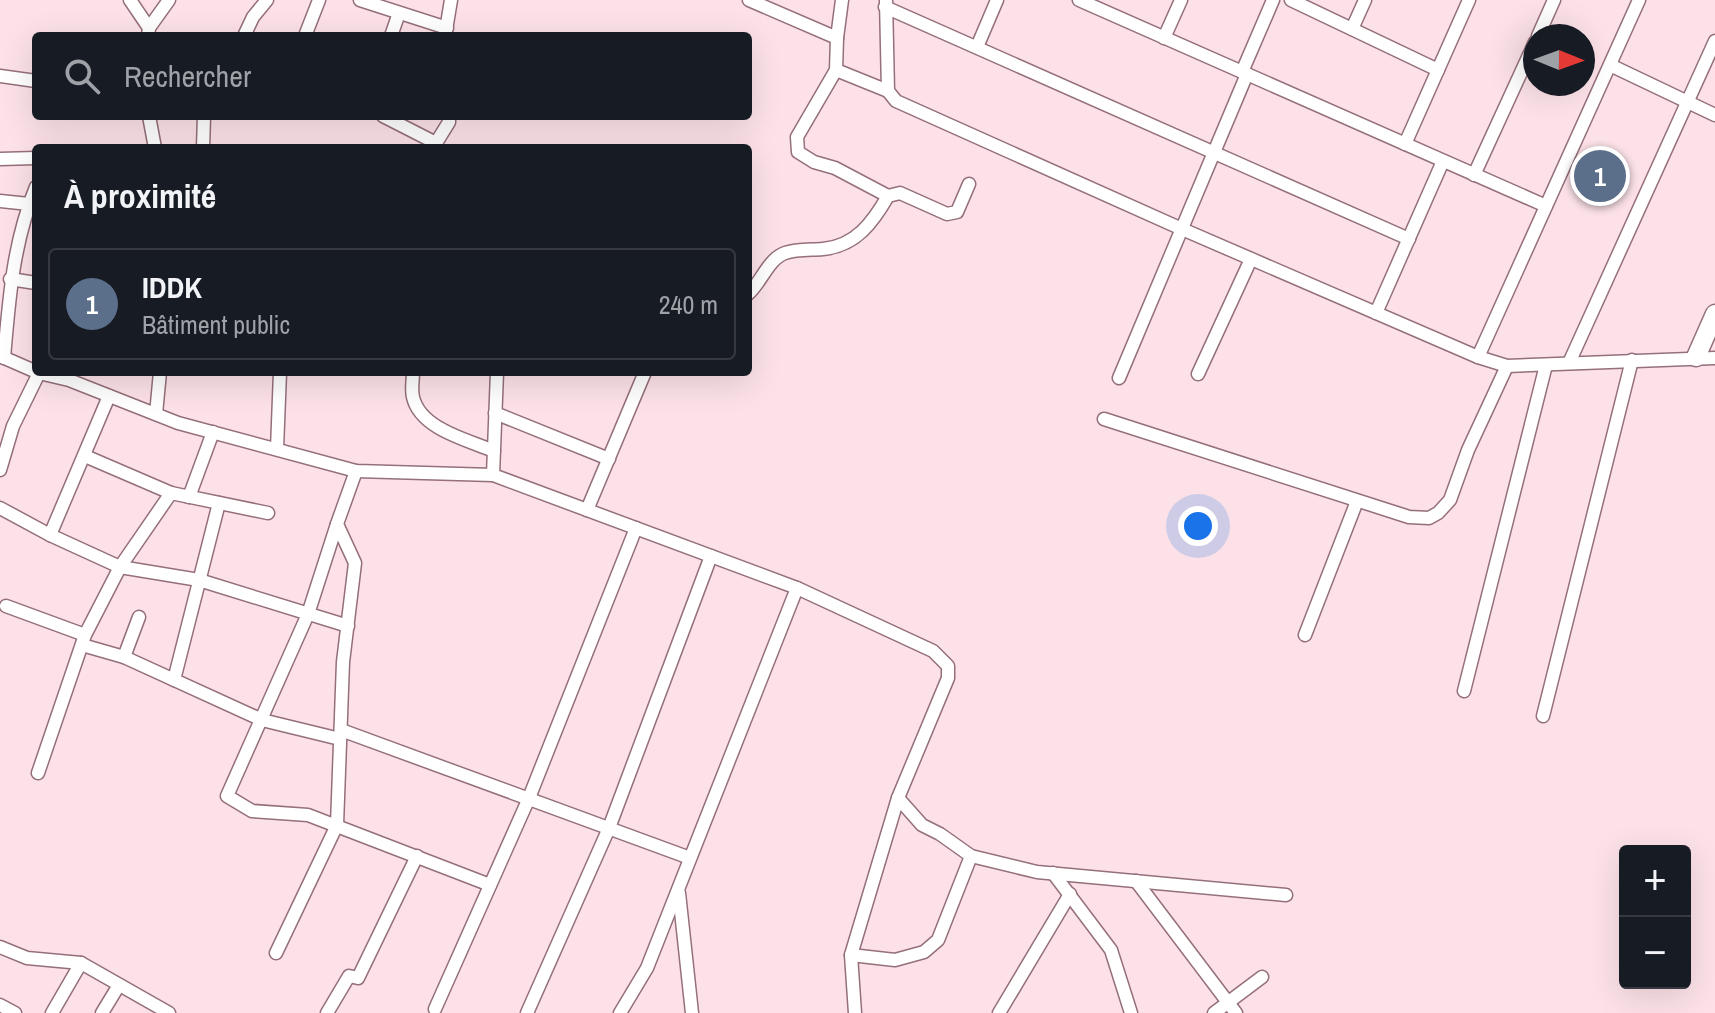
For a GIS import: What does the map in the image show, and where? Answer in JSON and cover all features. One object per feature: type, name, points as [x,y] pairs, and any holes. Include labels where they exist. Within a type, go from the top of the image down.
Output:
[{"type":"street","points":[[130,0],[148,32],[169,0]]},
{"type":"street","points":[[246,32],[267,0]]},
{"type":"street","points":[[307,32],[319,0]]},
{"type":"street","points":[[360,0],[446,32],[451,0]]},
{"type":"street","points":[[749,0],[837,38]]},
{"type":"street","points":[[842,0],[836,70],[797,137],[798,152],[888,196],[900,193],[947,214],[957,212],[969,184]]},
{"type":"street","points":[[977,47],[997,0]]},
{"type":"street","points":[[1164,38],[1181,0]]},
{"type":"street","points":[[1119,378],[1273,0]]},
{"type":"street","points":[[1291,0],[1438,70]]},
{"type":"street","points":[[1352,29],[1365,0]]},
{"type":"street","points":[[1405,144],[1469,0]]},
{"type":"street","points":[[1543,24],[1554,0]]},
{"type":"street","points":[[1478,357],[1639,0]]},
{"type":"street","points":[[1087,2],[1546,206]]},
{"type":"street","points":[[888,91],[886,3],[977,47],[1409,239]]},
{"type":"street","points":[[392,32],[399,13]]},
{"type":"street","points":[[1569,363],[1715,41]]},
{"type":"street","points":[[1610,65],[1715,115]]},
{"type":"street","points":[[1474,175],[1523,68]]},
{"type":"street","points":[[836,70],[888,91],[896,101],[1182,229],[1478,357],[1507,366],[1715,358]]},
{"type":"street","points":[[0,76],[32,80]]},
{"type":"street","points":[[150,120],[154,144]]},
{"type":"street","points":[[203,144],[204,120]]},
{"type":"street","points":[[390,120],[433,144]]},
{"type":"street","points":[[436,144],[449,120]]},
{"type":"street","points":[[0,159],[32,158]]},
{"type":"street","points":[[1376,313],[1443,161]]},
{"type":"street","points":[[752,290],[774,259],[785,253],[830,249],[849,242],[871,224],[888,196]]},
{"type":"street","points":[[32,197],[10,279],[2,357],[32,370]]},
{"type":"street","points":[[0,201],[29,204]]},
{"type":"street","points":[[1198,374],[1251,259]]},
{"type":"street","points":[[10,279],[32,282]]},
{"type":"street","points":[[1696,357],[1715,314]]},
{"type":"street","points":[[1543,716],[1632,360]]},
{"type":"street","points":[[1464,691],[1546,365]]},
{"type":"street","points":[[1104,419],[1409,517],[1429,518],[1450,500],[1468,450],[1507,366]]},
{"type":"street","points":[[0,470],[13,426],[38,376]]},
{"type":"street","points":[[69,376],[156,414],[356,471],[493,475],[797,588],[933,651],[948,666],[948,678],[898,798],[851,955],[855,1013]]},
{"type":"street","points":[[156,414],[160,376]]},
{"type":"street","points":[[277,449],[280,376]]},
{"type":"street","points":[[413,376],[413,397],[420,413],[432,423],[494,451]]},
{"type":"street","points":[[493,475],[497,376]]},
{"type":"street","points":[[587,510],[643,376]]},
{"type":"street","points":[[50,535],[109,396]]},
{"type":"street","points":[[495,413],[609,459]]},
{"type":"street","points":[[0,420],[13,426]]},
{"type":"street","points":[[189,497],[213,432]]},
{"type":"street","points":[[85,456],[171,493],[268,513]]},
{"type":"street","points":[[356,471],[308,614],[227,796],[252,811],[308,815],[490,885]]},
{"type":"street","points":[[38,773],[84,640],[120,567],[171,493]]},
{"type":"street","points":[[1305,635],[1357,501]]},
{"type":"street","points":[[174,680],[219,503]]},
{"type":"street","points":[[0,508],[120,567],[199,580],[348,626]]},
{"type":"street","points":[[276,953],[337,825],[343,662],[355,563],[337,524]]},
{"type":"street","points":[[435,1009],[529,798],[636,528]]},
{"type":"street","points":[[527,1013],[609,828],[711,556]]},
{"type":"street","points":[[620,1013],[647,968],[797,588]]},
{"type":"street","points":[[6,606],[262,720],[340,734],[529,798],[690,858]]},
{"type":"street","points":[[124,657],[139,617]]},
{"type":"street","points":[[898,798],[922,825],[971,856],[1053,873],[1286,895]]},
{"type":"street","points":[[327,1013],[349,976],[358,978],[417,856]]},
{"type":"street","points":[[851,955],[895,960],[924,952],[938,940],[971,856]]},
{"type":"street","points":[[1053,873],[1111,950],[1131,1013]]},
{"type":"street","points":[[1136,881],[1232,1008]]},
{"type":"street","points":[[678,888],[692,1013]]},
{"type":"street","points":[[999,1013],[1070,894]]},
{"type":"street","points":[[0,947],[27,958],[81,963],[169,1013]]},
{"type":"street","points":[[52,1013],[81,963]]},
{"type":"street","points":[[1214,1013],[1232,1008],[1262,977]]},
{"type":"street","points":[[102,1013],[119,985]]},
{"type":"street","points":[[0,1005],[15,1013]]},
{"type":"place","name":"IDDK","points":[[1600,176]]}]
